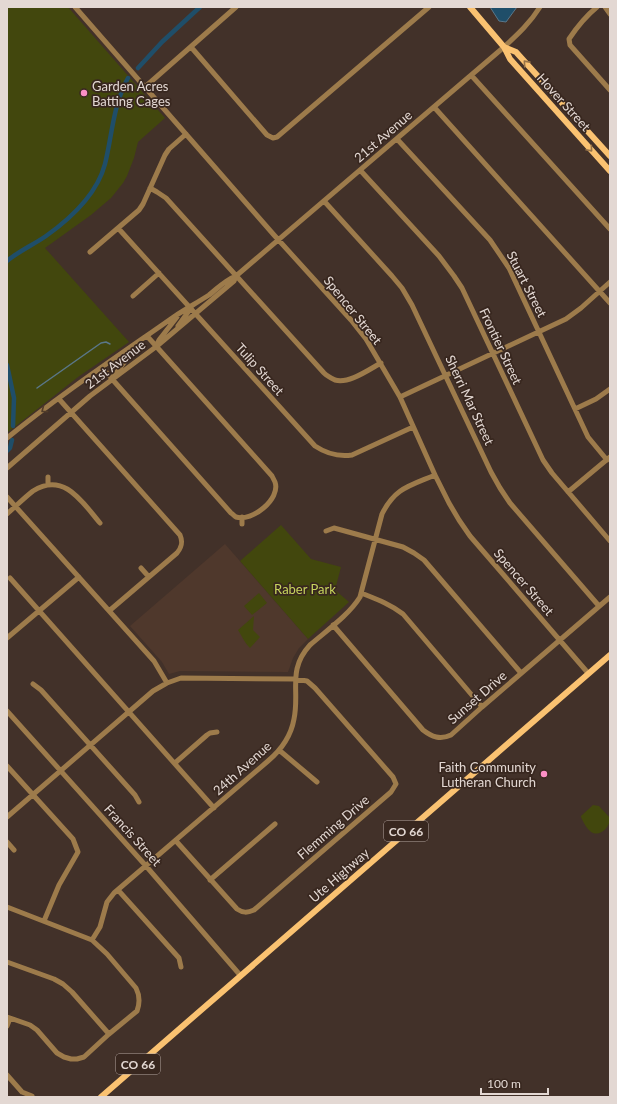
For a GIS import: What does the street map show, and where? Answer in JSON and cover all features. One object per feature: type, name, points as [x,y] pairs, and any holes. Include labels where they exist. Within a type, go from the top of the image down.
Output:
[{"type":"main road","name":"Hover Street","points":[[470,7],[504,47],[510,59],[610,171]]},
{"type":"main road","name":"Hover Street","points":[[504,47],[516,52],[610,156]]},
{"type":"main road","name":"Ute Highway","points":[[101,1097],[610,655]]},
{"type":"street","name":"Spencer Street","points":[[75,7],[278,240],[351,320],[366,339],[400,397],[435,475],[470,536],[588,673]]},
{"type":"street","points":[[145,87],[236,7]]},
{"type":"street","points":[[191,47],[262,129],[273,138],[277,137],[429,7]]},
{"type":"street","name":"21st Avenue","points":[[7,438],[102,366],[209,294],[229,278],[236,276],[504,47],[526,27],[540,7]]},
{"type":"street","points":[[597,7],[578,26],[568,41],[610,90]]},
{"type":"street","points":[[605,7],[610,14]]},
{"type":"street","points":[[471,75],[610,229]]},
{"type":"street","points":[[434,106],[610,303]]},
{"type":"street","points":[[90,252],[144,204],[165,155],[169,149],[186,134]]},
{"type":"street","name":"Stuart Street","points":[[397,138],[490,240],[500,254],[509,268],[588,437],[609,459]]},
{"type":"street","name":"Frontier Street","points":[[360,170],[450,270],[462,288],[543,460],[552,473],[610,541]]},
{"type":"street","points":[[150,188],[166,198],[319,369],[331,378],[343,381],[350,380],[381,363]]},
{"type":"street","name":"Sherri Mar Street","points":[[324,201],[402,288],[412,305],[446,375],[491,472],[510,503],[599,606]]},
{"type":"street","name":"Tulip Street","points":[[118,228],[315,446],[336,456],[352,455],[413,427]]},
{"type":"street","points":[[133,296],[159,273]]},
{"type":"street","name":"21st Avenue","points":[[7,468],[71,412],[112,379],[157,346],[234,281],[236,276]]},
{"type":"street","points":[[400,397],[566,319],[581,308],[610,282]]},
{"type":"street","points":[[196,313],[202,302],[209,294]]},
{"type":"street","points":[[176,330],[190,307]]},
{"type":"street","points":[[157,346],[159,340],[182,312]]},
{"type":"street","points":[[102,366],[112,379],[231,513],[237,517],[254,515],[270,501],[278,489],[272,476],[157,346],[145,337],[131,351],[112,379]]},
{"type":"street","points":[[575,409],[596,399],[610,389]]},
{"type":"street","points":[[59,399],[180,535],[182,543],[180,550],[177,553],[109,611]]},
{"type":"street","points":[[568,492],[609,459]]},
{"type":"street","name":"24th Avenue","points":[[92,940],[100,927],[108,902],[118,890],[279,750],[288,736],[294,719],[295,679],[298,665],[305,651],[356,604],[361,593],[382,514],[387,504],[402,489],[435,475]]},
{"type":"street","points":[[48,476],[48,485]]},
{"type":"street","points":[[7,514],[33,491],[48,485],[56,484],[64,486],[75,494],[100,523]]},
{"type":"street","points":[[7,497],[154,661],[166,683]]},
{"type":"street","points":[[242,517],[242,524]]},
{"type":"street","points":[[326,531],[334,528],[403,547],[424,560],[521,673]]},
{"type":"street","points":[[182,543],[188,544]]},
{"type":"street","points":[[141,568],[149,577]]},
{"type":"street","points":[[7,638],[79,577]]},
{"type":"street","points":[[10,578],[214,808]]},
{"type":"street","points":[[361,593],[386,603],[403,614],[482,707]]},
{"type":"street","name":"Sunset Drive","points":[[333,625],[423,730],[429,735],[440,738],[451,735],[610,597]]},
{"type":"street","points":[[7,816],[153,691],[166,683],[173,680],[190,678],[295,679]]},
{"type":"street","name":"Flemming Drive","points":[[176,841],[210,880],[245,916],[254,910],[391,792],[398,784],[315,688],[307,681],[295,679]]},
{"type":"street","points":[[33,684],[41,690],[135,795],[139,802]]},
{"type":"street","name":"Francis Street","points":[[7,711],[146,866],[240,975]]},
{"type":"street","points":[[175,763],[207,735],[217,732]]},
{"type":"street","points":[[279,750],[317,782]]},
{"type":"street","points":[[7,766],[73,839],[78,852],[57,889],[44,921]]},
{"type":"street","points":[[210,880],[276,824]]},
{"type":"street","points":[[7,842],[14,850]]},
{"type":"street","points":[[118,890],[179,958],[181,967]]},
{"type":"street","points":[[7,907],[92,940],[107,954],[136,988],[140,999],[137,1011],[84,1057],[78,1059],[64,1057],[57,1052],[37,1030],[30,1026],[8,1017],[7,1026]]},
{"type":"street","points":[[7,962],[54,979],[63,984],[72,992],[109,1034]]},
{"type":"street","points":[[7,1075],[22,1092],[32,1096]]},
{"type":"shaded area","points":[[225,544],[308,639],[299,648],[293,658],[288,672],[180,671],[169,674],[162,662],[130,626]]},
{"type":"green space","points":[[7,7],[68,7],[165,118],[138,142],[127,176],[111,198],[91,215],[45,248],[129,342],[78,377],[7,433]]},
{"type":"green space","name":"Raber Park","points":[[281,525],[311,559],[341,567],[335,590],[349,602],[308,639],[240,561]]},
{"type":"green space","points":[[259,593],[267,603],[252,615],[244,606]]},
{"type":"green space","points":[[254,616],[253,630],[260,637],[250,648],[238,630]]},
{"type":"green space","points":[[593,805],[599,806],[610,818],[609,824],[605,830],[596,834],[589,830],[581,817]]},
{"type":"water","points":[[490,7],[517,7],[506,22],[499,21]]},
{"type":"waterway","points":[[138,68],[162,42],[200,7]]},
{"type":"waterway","points":[[7,261],[46,236],[64,222],[82,205],[96,186],[105,164],[119,99],[128,78]]},
{"type":"waterway","points":[[37,388],[101,343],[106,342],[110,344]]},
{"type":"waterway","points":[[7,365],[14,398],[13,426]]},
{"type":"waterway","points":[[7,451],[10,448],[12,440]]},
{"type":"place","name":"Garden Acres Batting Cages","points":[[84,93]]},
{"type":"place","name":"Faith Community Lutheran Church","points":[[544,774]]}]
